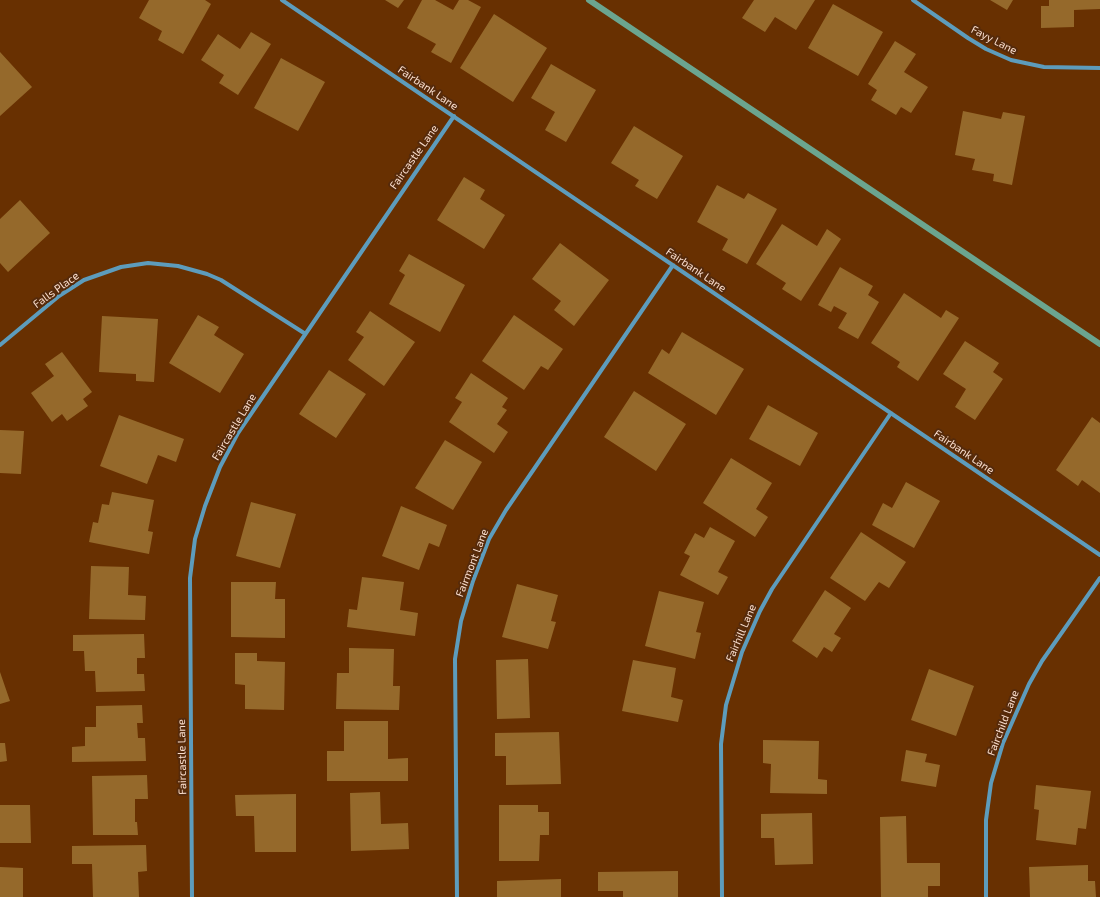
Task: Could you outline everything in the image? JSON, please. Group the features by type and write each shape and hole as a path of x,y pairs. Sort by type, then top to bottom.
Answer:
{"street":[{"name":"Fairbank Lane","path":"282,0 1100,554"},
{"name":"Fayy Lane","path":"913,0 980,45 1011,60 1044,67 1100,68"},
{"name":"Faircastle Lane","path":"192,897 189,598 195,539 212,486 228,450 304,333 454,116"},
{"name":"Falls Place","path":"0,345 59,296 84,280 121,266 148,263 178,266 208,274 221,280 304,333"},
{"name":"Fairmont Lane","path":"457,897 455,659 461,621 473,580 489,539 506,510 673,265"},
{"name":"Fairhill Lane","path":"722,897 721,744 726,705 739,659 756,617 772,589 891,413"},
{"name":"Fairchild Lane","path":"986,897 986,820 991,783 1003,743 1019,703 1032,678 1100,578"}],"building":[{"path":"149,0 205,0 211,4 183,54 158,40 162,31 139,18"},
{"path":"385,0 404,0 398,8"},
{"path":"422,0 435,0 453,10 459,0 468,0 481,7 451,63 431,52 436,44 407,28"},
{"path":"754,0 815,0 796,30 775,17 765,32 742,18"},
{"path":"990,0 1013,0 1007,10"},
{"path":"1049,0 1100,0 1100,9 1074,10 1074,27 1041,28 1041,6 1049,6"},
{"path":"833,4 883,32 858,76 808,48"},
{"path":"494,14 547,48 513,102 460,68"},
{"path":"251,32 271,44 238,95 219,83 224,75 201,60 218,34 240,49"},
{"path":"895,41 916,54 904,72 928,87 911,113 901,107 896,115 871,100 877,90 868,84"},
{"path":"0,52 32,87 0,116"},
{"path":"281,58 325,82 298,131 254,108"},
{"path":"551,64 596,90 566,142 545,130 555,112 531,98"},
{"path":"963,111 1001,119 1003,112 1025,116 1012,185 993,181 994,174 972,170 975,159 955,155"},
{"path":"634,126 683,156 657,199 635,186 639,180 611,163"},
{"path":"464,177 485,190 480,199 505,215 484,249 437,220"},
{"path":"717,185 744,199 748,193 777,209 747,264 722,250 728,239 697,222"},
{"path":"20,200 50,233 8,272 0,263 0,219"},
{"path":"782,224 817,246 827,229 841,239 801,301 782,289 786,283 756,264"},
{"path":"560,243 609,280 574,326 554,310 561,301 532,279"},
{"path":"409,254 465,285 440,332 389,304 405,275 399,271"},
{"path":"840,267 873,286 868,295 879,302 858,339 838,328 847,313 834,306 831,312 818,305"},
{"path":"904,293 941,318 946,310 959,318 918,381 897,367 900,362 871,343"},
{"path":"370,311 415,342 384,386 348,360 364,337 356,332"},
{"path":"198,315 219,327 214,335 244,354 220,393 169,363"},
{"path":"514,315 563,349 548,370 541,366 524,390 482,361"},
{"path":"102,316 158,319 154,382 136,381 136,374 99,372"},
{"path":"682,332 744,369 716,415 648,373 662,349 669,354"},
{"path":"965,341 999,363 993,372 1003,379 975,420 955,407 966,389 943,374"},
{"path":"62,352 92,392 83,399 88,406 67,421 62,414 52,422 31,393 54,376 45,364"},
{"path":"329,370 366,394 336,438 299,414"},
{"path":"471,373 508,398 502,407 507,410 497,424 508,432 494,453 449,422 462,402 455,398"},
{"path":"634,391 686,424 656,471 604,437"},
{"path":"768,405 818,433 800,466 749,439"},
{"path":"119,415 184,439 176,462 158,455 147,484 100,466"},
{"path":"1092,417 1100,423 1100,493 1082,480 1078,486 1056,470"},
{"path":"0,430 24,431 21,474 0,473"},
{"path":"445,440 482,462 453,510 415,488"},
{"path":"731,458 772,483 756,509 768,517 755,537 703,503"},
{"path":"906,482 940,501 914,548 872,525 883,503 892,508"},
{"path":"112,492 154,500 148,531 153,532 149,554 89,542 93,522 98,523 102,504 109,505"},
{"path":"251,502 296,514 280,568 236,556"},
{"path":"401,506 447,525 439,547 429,543 419,570 382,556"},
{"path":"710,527 735,541 718,572 728,577 718,595 680,575 690,556 684,553 695,533 704,538"},
{"path":"861,532 906,562 889,588 879,582 865,601 830,578"},
{"path":"91,566 129,567 128,595 146,596 145,620 89,619"},
{"path":"362,577 404,582 400,610 418,613 415,636 347,627 349,609 357,610"},
{"path":"231,582 276,582 275,599 285,599 285,638 231,637"},
{"path":"517,584 558,595 551,621 556,622 548,649 502,637"},
{"path":"825,590 851,608 834,634 841,638 832,652 824,647 817,658 792,641"},
{"path":"659,591 704,602 696,632 701,633 695,659 645,646"},
{"path":"144,634 145,658 137,658 137,674 144,674 145,691 96,692 95,671 85,671 84,651 73,651 73,635"},
{"path":"349,648 394,649 393,686 400,686 399,710 336,709 337,673 349,673"},
{"path":"235,653 257,653 257,661 285,662 284,710 245,709 245,685 235,684"},
{"path":"528,659 530,718 497,719 496,660"},
{"path":"633,660 676,668 671,697 683,700 678,722 622,711"},
{"path":"929,669 974,686 956,736 911,720"},
{"path":"0,672 10,701 0,704"},
{"path":"142,705 143,723 137,723 138,738 145,738 146,761 72,762 72,747 85,746 85,727 96,727 96,706"},
{"path":"344,721 388,721 388,759 408,758 408,781 327,781 327,751 344,751"},
{"path":"559,732 561,784 506,785 506,756 495,756 495,733"},
{"path":"763,740 819,741 818,779 827,780 827,794 770,793 771,764 763,763"},
{"path":"0,743 5,743 7,761 0,762"},
{"path":"906,750 927,754 925,762 940,765 936,787 901,781"},
{"path":"147,775 148,799 135,799 135,822 137,822 138,835 93,835 92,776"},
{"path":"1036,785 1091,791 1086,829 1078,828 1076,845 1036,840 1039,810 1034,809"},
{"path":"380,792 381,824 408,823 409,849 351,851 350,793"},
{"path":"296,794 296,852 255,852 254,816 236,816 235,795"},
{"path":"0,805 30,805 31,843 0,843"},
{"path":"499,805 538,805 538,812 549,812 549,835 540,835 539,861 499,861"},
{"path":"812,813 813,864 775,865 774,838 761,838 761,814"},
{"path":"906,816 907,863 940,863 940,886 928,886 928,897 881,897 880,817"},
{"path":"146,845 147,871 138,872 139,897 93,897 92,864 72,864 72,846"},
{"path":"1088,865 1088,881 1095,881 1096,897 1030,897 1029,867"},
{"path":"0,867 23,868 23,897 0,897"},
{"path":"678,871 678,897 623,897 623,891 598,891 598,872"},
{"path":"561,879 561,897 497,897 497,881"}],"waterway":[{"path":"589,0 1100,344"}]}
